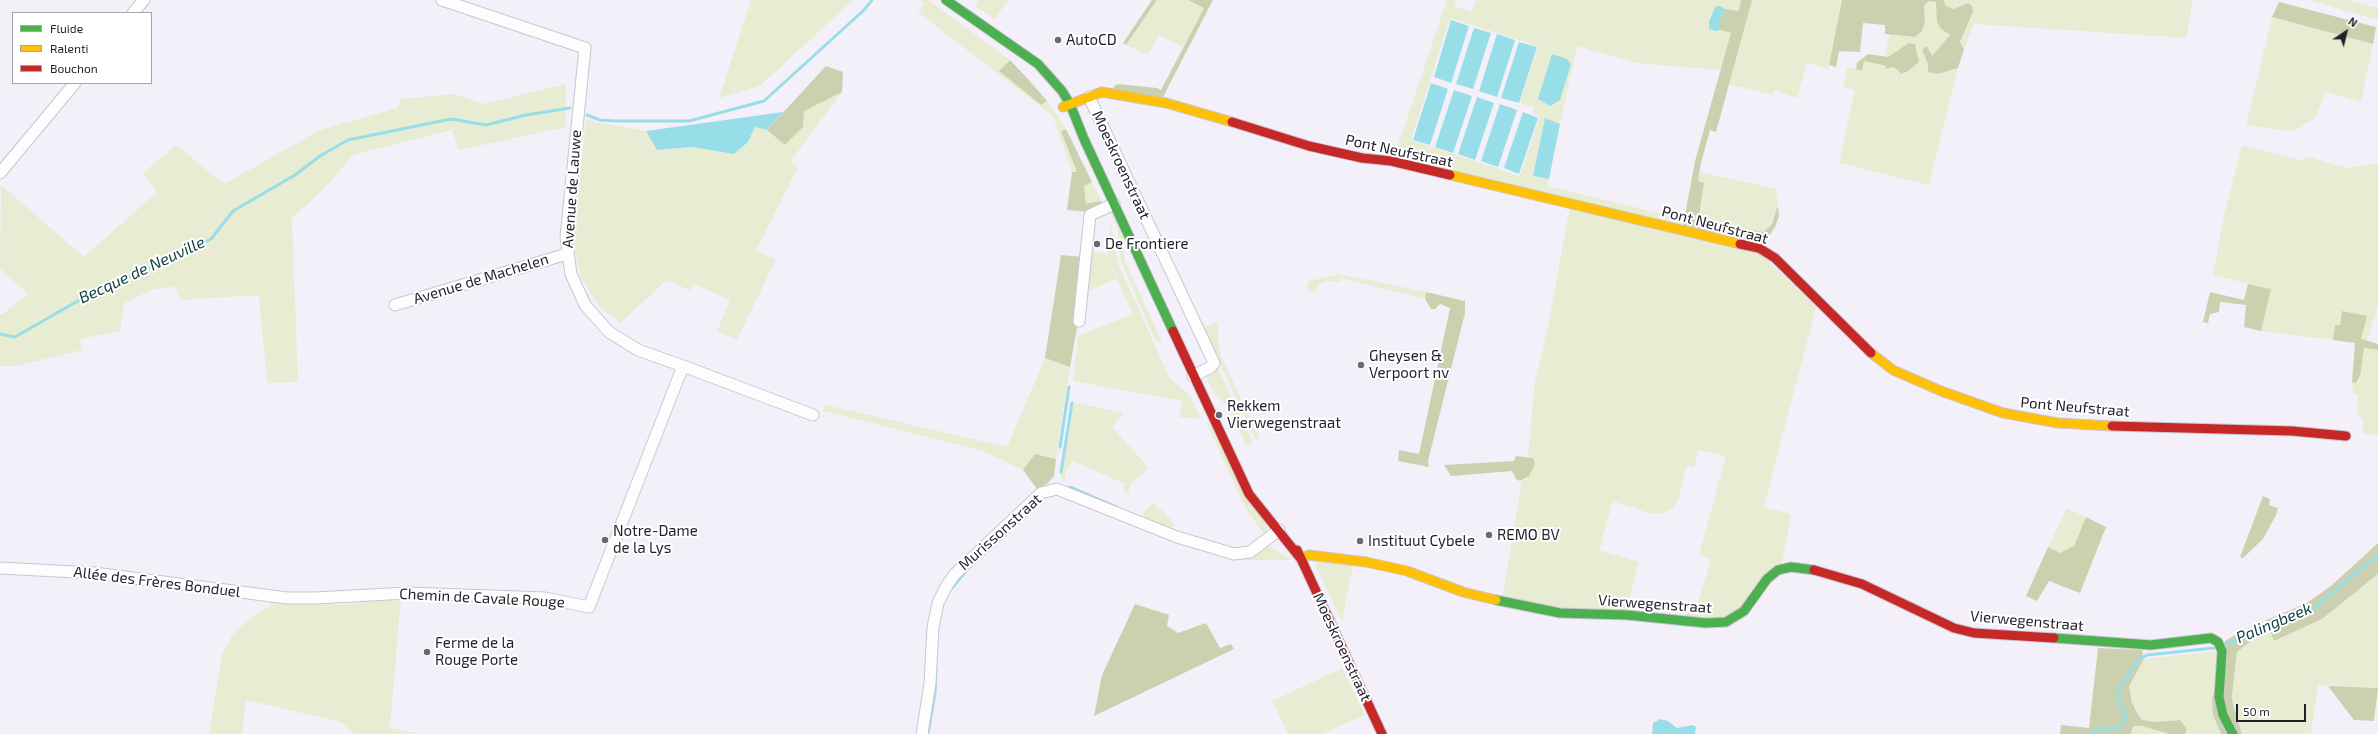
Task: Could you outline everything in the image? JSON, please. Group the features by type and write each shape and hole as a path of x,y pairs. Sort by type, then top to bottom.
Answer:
{"street":[{"path":"134,12 144,0"},
{"name":"Avenue de Lauwe","path":"442,0 585,48 566,237 567,254 571,274 578,292 591,312 602,325 631,346 683,366"},
{"name":"Moeskroenstraat","path":"946,0 1010,46 1038,64 1052,79 1084,139 1249,494 1283,526 1301,559 1382,734"},
{"path":"0,173 74,84"},
{"name":"Pont Neufstraat","path":"1067,106 1102,92 1166,103 1205,113 1309,146 1362,158 1391,161 1759,248 1776,258 1872,354 1893,370 1941,391 2003,414 2065,423 2175,429 2292,431 2346,436"},
{"name":"Moeskroenstraat","path":"1089,97 1214,363 1211,367 1193,376"},
{"path":"1078,321 1090,215 1114,204"},
{"name":"Avenue de Machelen","path":"395,305 567,254"},
{"path":"683,366 813,415"},
{"name":"Chemin de Cavale Rouge","path":"314,598 407,593 545,598 589,607 683,366"},
{"name":"Moeskroenstraat","path":"1234,464 1260,491"},
{"name":"Murissonstraat","path":"922,734 930,683 933,627 938,603 954,575 1041,494 1057,489 1177,537 1234,554 1250,552 1283,526"},
{"name":"Vierwegenstraat","path":"1301,559 1309,555 1366,562 1419,575 1463,592 1525,608 1560,613 1628,615 1706,623 1726,622 1736,617 1744,611 1767,579 1778,570 1790,567 1806,568 1862,584 1948,625 1974,633 2151,645 2211,638 2218,642 2222,651 2219,697 2223,715 2233,734"},
{"name":"Allée des Frères Bonduel","path":"0,568 94,572 276,597 314,598"}],"green space":[{"path":"751,0 853,0 760,86 719,98"},
{"path":"921,0 928,0 1010,60 999,71 1040,105 1047,101 1054,110 1066,129 1061,130 1077,172 1072,172 1053,116 918,12 925,3"},
{"path":"979,0 1008,0 995,19 975,6"},
{"path":"1152,0 1157,0 1126,45 1123,43"},
{"path":"1157,0 1188,0 1204,8 1183,47 1159,35 1148,55 1126,45"},
{"path":"1188,0 1213,0 1163,97 1113,90 1114,86 1118,84 1157,88 1161,90 1204,8"},
{"path":"1447,0 1455,0 1454,6 1472,12 1476,0 1741,0 1739,11 1725,9 1720,6 1712,10 1710,16 1709,21 1716,31 1720,30 1731,33 1724,63 1719,70 1636,63 1577,46 1560,124 1545,118 1533,176 1549,179 1547,186 1684,219 1683,226 1399,157 1397,148","holes":["1450,18 1538,46 1520,103 1534,108 1533,114 1540,116 1520,176 1411,140"]},
{"path":"1741,0 1752,0 1716,132 1710,130 1701,163 1698,181 1704,183 1699,216 1703,221 1764,232 1772,224 1778,208 1779,216 1775,227 1765,242 1683,226 1695,161 1731,33 1720,30 1720,18 1725,9 1739,11"},
{"path":"1752,0 1842,0 1828,69 1807,63 1797,98 1774,90 1773,95 1728,84"},
{"path":"1842,0 1944,0 1945,5 1953,9 1968,3 1972,6 1973,12 1960,42 1964,49 1958,68 1938,74 1928,72 1928,64 1922,50 1927,46 1932,56 1950,35 1941,29 1937,22 1936,2 1929,1 1924,6 1925,22 1922,31 1915,37 1885,34 1885,25 1863,23 1860,52 1839,51 1836,67 1829,65"},
{"path":"1944,0 2193,0 2186,38 1974,24 1964,49 1960,43 1973,12 1967,3 1953,9 1945,5"},
{"path":"2309,0 2347,0 2378,8 2378,20"},
{"path":"1929,1 1936,2 1941,29 1950,35 1932,57 1927,46 1922,50 1928,64 1928,72 1945,72 1958,68 1929,185 1839,163 1855,90 1843,87 1847,67 1862,70 1864,61 1886,66 1885,69 1894,67 1897,72 1917,56 1915,44 1909,43 1894,54 1884,57 1890,35 1915,37 1922,31 1925,22 1924,6"},
{"path":"2279,2 2376,27 2373,44 2272,17"},
{"path":"2272,17 2373,44 2361,102 2326,92 2315,118 2297,129 2288,131 2246,125"},
{"path":"1909,43 1915,44 1919,62 1908,71 1901,74 1894,67 1885,69 1886,66 1864,61 1862,71 1856,69 1857,63 1868,54 1888,57"},
{"path":"1010,60 1047,101 1041,105 999,71"},
{"path":"826,66 843,72 842,92 804,111 803,127 785,145 767,130"},
{"path":"566,84 566,127 459,150 452,130 353,155 325,188 292,218 298,382 267,383 259,295 180,300 176,287 154,289 124,303 120,331 80,339 82,350 16,366 0,366 0,314 3,314 28,294 0,269 1,185 84,257 157,192 143,173 176,145 224,184 320,130 397,108 401,99 454,94 483,104"},
{"path":"842,92 790,162 798,167 756,251 776,259 737,340 717,331 730,300 694,284 691,291 666,280 621,323 599,307 581,277 573,243 586,120 646,131 657,150 692,147 734,154 748,142 755,127 767,130 786,145 803,127 804,111"},
{"path":"1066,129 1092,182 1084,186 1086,204 1101,201 1103,207 1089,212 1067,210 1072,172 1077,172 1061,131"},
{"path":"2242,145 2304,161 2305,156 2347,168 2378,163 2378,306 2367,341 2361,339 2342,311 2340,326 2335,325 2333,340 2261,331 2270,289 2213,275 2224,216"},
{"path":"1700,172 1776,189 1778,208 1769,228 1764,232 1759,232 1703,221 1699,216 1704,183 1698,181"},
{"path":"1092,182 1101,201 1086,205 1084,186"},
{"path":"1570,206 1761,254 1816,307 1764,507 1791,514 1782,564 1746,604 1728,617 1686,618 1689,605 1697,606 1711,559 1699,555 1726,456 1699,450 1694,467 1687,466 1678,500 1673,508 1664,513 1652,514 1613,501 1599,550 1639,562 1626,612 1564,609 1502,599 1522,481 1526,479 1533,458 1528,456 1535,382 1547,332"},
{"path":"1110,212 1113,213 1124,238 1122,245 1125,261 1162,342 1156,342 1121,262 1118,230"},
{"path":"1111,223 1117,261 1169,377 1190,396 1201,419 1179,417 1183,401 1073,381 1078,336 1133,314 1107,257"},
{"path":"1088,252 1105,253 1116,279 1083,293"},
{"path":"1061,255 1084,257 1078,322 1070,367 1045,358"},
{"path":"1339,274 1426,292 1425,299 1341,278 1340,282 1327,281 1320,284 1314,292 1307,290 1309,281"},
{"path":"2248,284 2271,289 2261,331 2244,327 2246,305 2220,302 2219,312 2210,314 2208,323 2203,322 2210,292 2244,300"},
{"path":"1426,292 1465,301 1465,313 1428,461 1429,467 1398,461 1399,450 1419,454 1450,308 1440,304 1435,309 1431,309 1425,299"},
{"path":"2342,311 2367,316 2361,339 2378,344 2378,350 2364,348 2360,376 2356,383 2352,382 2355,343 2333,340 2335,325 2340,325"},
{"path":"1218,322 1218,342 1222,358 1259,438 1256,440 1203,328"},
{"path":"2364,348 2378,350 2378,435 2363,433 2363,418 2357,417 2358,395 2353,394 2352,382 2358,382"},
{"path":"1045,358 1070,367 1056,459 1035,454 1023,470 983,451 823,411 826,405 1007,447"},
{"path":"1218,369 1235,405 1229,408 1213,392 1206,376"},
{"path":"1072,402 1124,413 1112,427 1149,468 1131,483 1128,493 1123,491 1125,484 1073,461 1070,467 1067,467 1064,482 1062,480 1061,475"},
{"path":"1238,411 1253,443 1246,446 1232,414"},
{"path":"1209,423 1268,526 1265,535 1245,508 1207,424"},
{"path":"1035,454 1056,459 1054,476 1048,483 1037,489 1023,470"},
{"path":"1516,456 1533,458 1535,464 1529,476 1520,481 1516,479 1512,471 1451,476 1444,465 1514,461"},
{"path":"2263,496 2270,499 2269,505 2278,508 2276,515 2263,539 2243,558 2240,557"},
{"path":"1153,503 1156,504 1155,505 1160,511 1162,510 1172,521 1173,526 1169,527 1144,517 1143,513"},
{"path":"2067,508 2086,517 2074,546 2060,553 2048,547"},
{"path":"2086,517 2106,527 2080,593 2049,581 2037,601 2026,596 2048,547 2060,553 2074,546"},
{"path":"2378,543 2378,574 2322,619 2274,641 2266,620 2305,604 2331,586"},
{"path":"1268,545 1292,560 1243,560 1246,557"},
{"path":"1318,561 1353,565 1342,621 1315,565"},
{"path":"2378,574 2378,688 2318,685 2311,734 2242,734 2233,705 2232,695 2237,652 2251,641 2245,629 2266,620 2274,641 2322,619"},
{"path":"401,598 390,727 418,734 354,734 341,722 246,700 242,734 209,734 222,654 233,634 252,617 270,606 269,599 340,605"},
{"path":"1135,604 1169,615 1167,626 1178,633 1206,623 1220,648 1231,644 1234,649 1094,716 1102,675"},
{"path":"2245,629 2251,641 2237,652 2232,695 2233,705 2242,734 2221,734 2213,715 2212,701 2225,641"},
{"path":"2098,648 2142,650 2144,659 2129,686 2132,703 2138,715 2142,720 2155,722 2180,720 2187,729 2185,734 2169,734 2142,726 2133,726 2131,734 2060,734 2061,725 2089,728"},
{"path":"2216,651 2213,715 2221,734 2185,734 2180,720 2155,722 2142,720 2132,703 2129,686 2144,659"},
{"path":"1342,668 1365,715 1322,734 1288,734 1272,701"},
{"path":"2328,686 2378,688 2374,721 2354,720"},
{"path":"2133,726 2142,726 2169,734 2131,734"}],"water":[{"path":"1720,6 1725,9 1720,18 1720,30 1716,31 1709,29 1709,21 1715,7"},
{"path":"1451,20 1469,26 1451,83 1434,77"},
{"path":"1474,28 1491,33 1473,89 1456,84"},
{"path":"1497,34 1515,40 1497,97 1479,91"},
{"path":"1519,42 1537,47 1519,103 1501,98"},
{"path":"1552,54 1567,59 1571,64 1560,100 1550,106 1538,99"},
{"path":"1431,83 1448,89 1430,145 1413,140"},
{"path":"1454,90 1472,96 1453,153 1435,147"},
{"path":"1477,97 1494,103 1475,160 1458,154"},
{"path":"1500,104 1517,110 1498,167 1481,161"},
{"path":"783,112 767,130 755,127 748,142 734,154 692,147 657,150 646,131"},
{"path":"1523,112 1538,118 1519,174 1504,168"},
{"path":"1545,118 1560,124 1549,179 1533,176"},
{"path":"1660,719 1668,721 1677,728 1693,725 1696,727 1695,734 1652,734 1653,723"}],"waterway":[{"path":"587,115 600,120 615,121 689,121 764,101 864,10 872,0"},
{"name":"Becque de Neuville","path":"0,334 15,337 76,302 211,239 233,211 295,175 320,156 348,140 451,119 486,125 526,115 570,108"},
{"path":"1060,447 1069,387"},
{"path":"1061,472 1072,403"},
{"path":"1070,487 1116,507"},
{"path":"988,551 1026,515"},
{"name":"Palingbeek","path":"2226,644 2261,633 2314,608 2378,555"},
{"path":"952,588 967,570"},
{"name":"Palingbeek","path":"2094,734 2094,730 2120,727 2126,718 2117,692 2138,660 2147,655 2214,648"},
{"path":"928,734 935,693 936,667"}],"traffic: fast":[{"path":"946,0 1038,64 1062,91 1070,104 1084,139 1173,331"},
{"path":"1496,600 1560,613 1627,615 1706,623 1726,622 1744,611 1767,579 1778,570 1791,567 1814,570"},
{"path":"2054,638 2151,645 2211,638 2218,642 2222,651 2219,697 2223,715 2233,734"}],"traffic: slow":[{"path":"1063,107 1102,92 1166,103 1232,122"},
{"path":"1450,175 1740,244"},
{"path":"1871,353 1893,370 1941,391 2003,413 2058,423 2112,426"},
{"path":"1301,559 1309,555 1366,562 1407,571 1463,592 1496,600"}],"traffic: jam":[{"path":"1232,122 1309,146 1362,158 1391,161 1450,175"},
{"path":"1740,244 1759,248 1775,258 1871,353"},
{"path":"1173,331 1249,494 1301,559"},
{"path":"2112,426 2292,431 2346,436"},
{"path":"1297,550 1382,734"},
{"path":"1814,570 1862,584 1954,628 1974,633 2054,638"}],"place":[{"name":"AutoCD","path":"1058,40"},
{"name":"De Frontiere","path":"1097,244"},
{"name":"Gheysen & Verpoort nv","path":"1361,365"},
{"name":"Rekkem Vierwegenstraat","path":"1219,415"},
{"name":"REMO BV","path":"1489,535"},
{"name":"Notre-Dame de la Lys","path":"605,540"},
{"name":"Instituut Cybele","path":"1360,541"},
{"name":"Ferme de la Rouge Porte","path":"427,652"}]}
